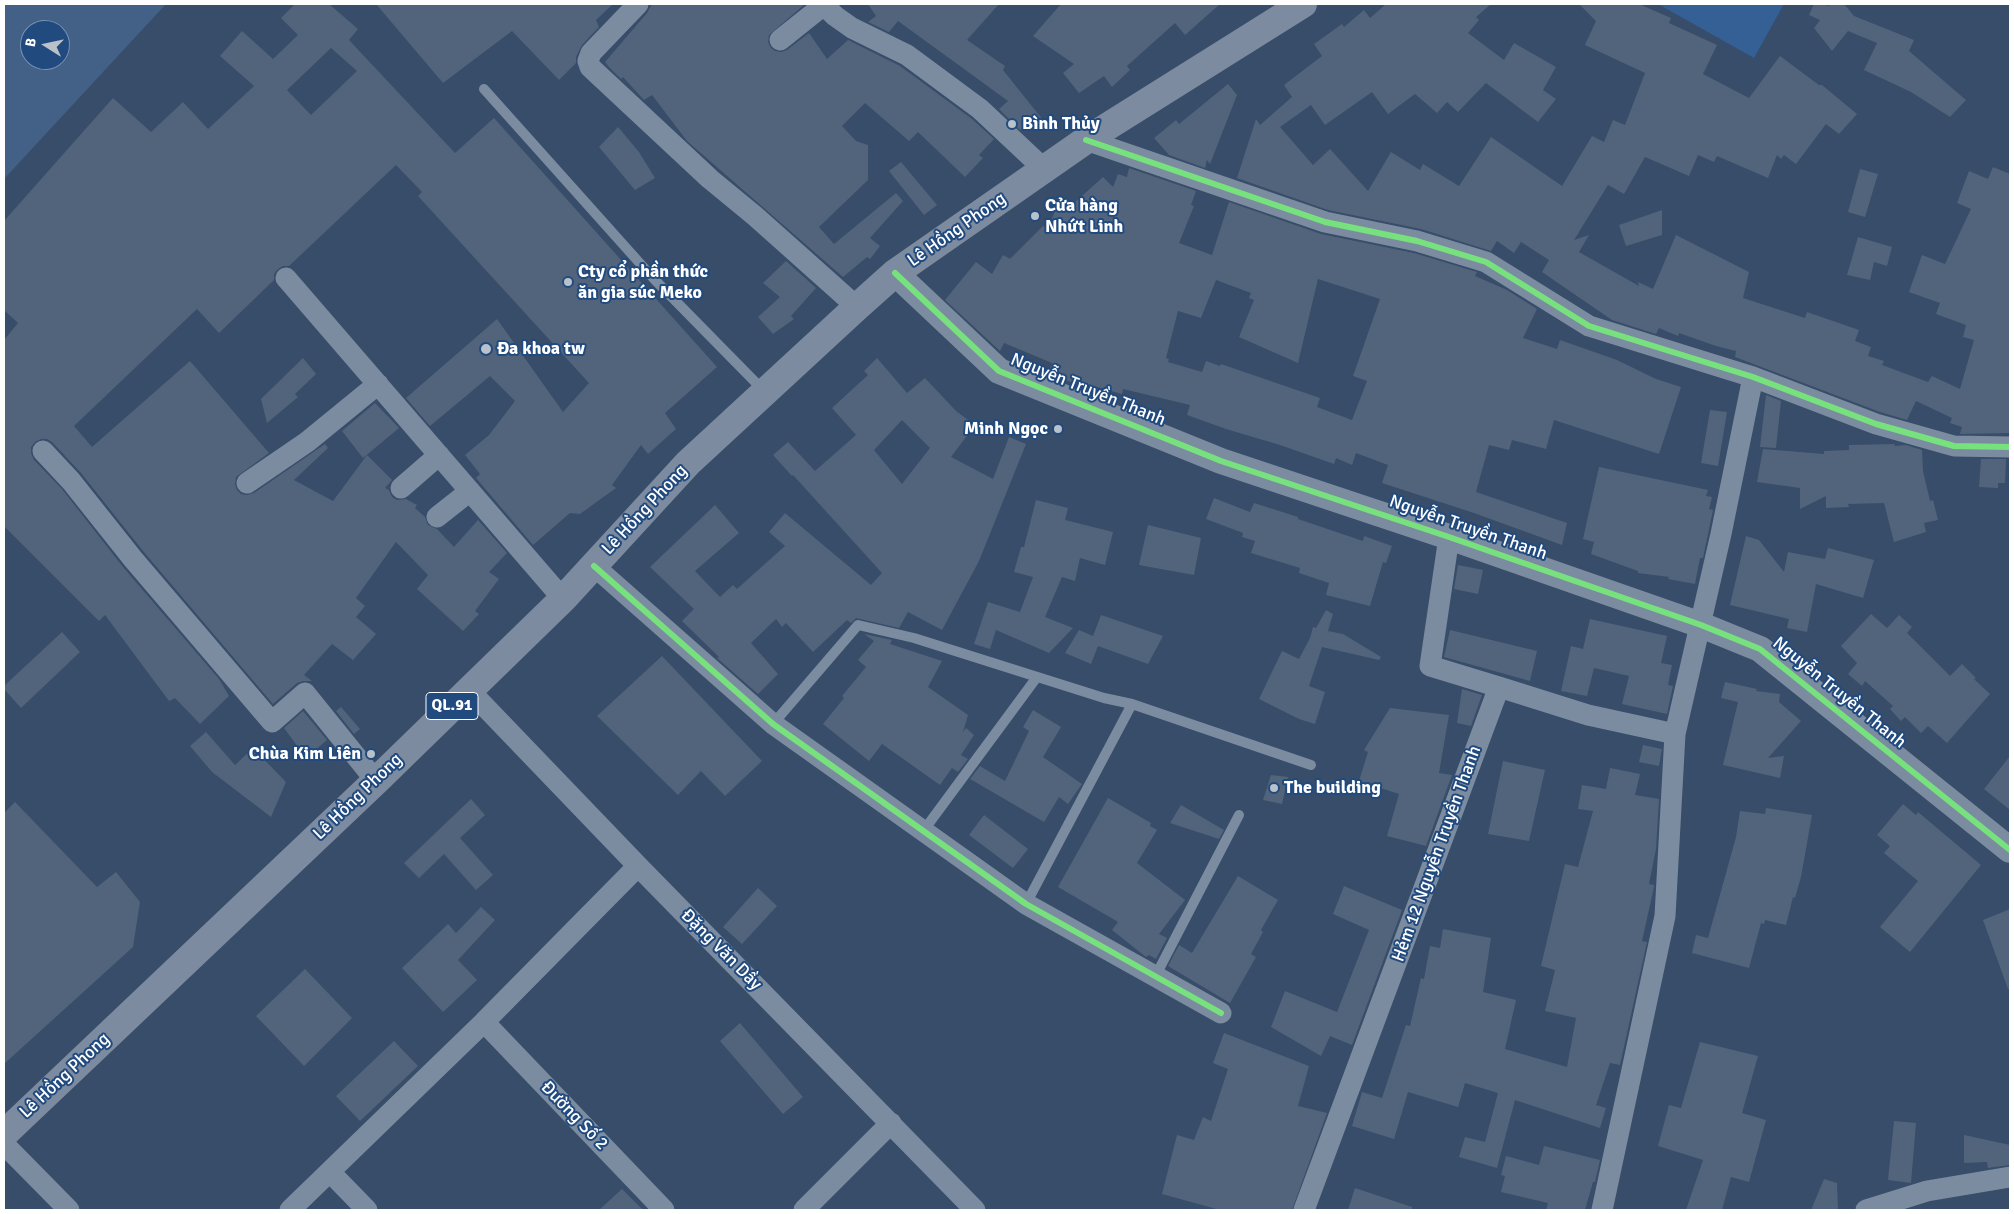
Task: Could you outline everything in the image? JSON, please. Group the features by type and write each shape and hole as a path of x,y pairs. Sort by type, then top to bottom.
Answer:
{"highway":[{"name":"Lê Hồng Phong","path":"4,1134 376,781 468,689 563,599 688,463 764,391 895,273 1086,140 1303,4"}],"street":[{"path":"638,4 591,53 588,61 590,67 710,179 755,216 856,307"},
{"path":"780,40 824,4 835,16 852,28 907,55 980,110 1044,169"},
{"path":"1086,140 1325,222 1417,242 1486,262 1589,326 1753,377 1876,424 1954,446 2010,446"},
{"name":"Nguyễn Truyền Thanh","path":"895,273 1000,371 1221,461 1450,537 1701,625 1760,648 2010,850"},
{"path":"286,278 563,599"},
{"path":"1602,1210 1665,916 1675,734 1701,625 1753,377"},
{"path":"248,483 306,442 378,384"},
{"path":"43,452 71,481 133,559 272,722 304,693 376,781"},
{"path":"401,488 439,455"},
{"path":"437,517 470,491"},
{"path":"1450,537 1430,666 1588,715 1675,734"},
{"path":"594,566 773,724 1026,904 1220,1014"},
{"name":"Hẻm 12 Nguyễn Truyền Thanh","path":"1304,1210 1499,687"},
{"name":"Đặng Văn Dầy","path":"468,689 638,866 975,1210"},
{"path":"290,1210 484,1022 638,866"},
{"name":"Đường Số 2","path":"484,1022 664,1210"},
{"path":"804,1210 891,1123"},
{"path":"4,1144 69,1210"},
{"path":"330,1172 367,1210"},
{"path":"1866,1210 1926,1191 2010,1177"}],"lane":[{"path":"484,89 654,279 764,391"},
{"path":"773,724 858,625 914,638 1104,698 1132,704 1311,765"},
{"path":"924,830 1037,677"},
{"path":"1026,904 1132,704"},
{"path":"1155,977 1240,815"}],"shaded area":[{"path":"4,4 166,4 4,179"},
{"path":"1658,4 1784,4 1754,58"}],"building":[{"path":"295,4 329,4 358,29 349,40 455,153 494,118 717,367 665,413 676,429 648,454 641,445 612,485 616,488 580,514 570,513 533,545 476,478 480,474 465,455 489,435 515,401 490,376 430,426 406,398 497,319 563,412 589,383 418,196 422,192 396,165 289,266 283,266 278,269 274,274 274,280 219,333 197,309 74,426 92,447 190,361 269,453 236,477 235,484 241,494 254,493 325,444 328,448 294,480 333,501 367,455 392,480 385,488 389,490 392,497 397,500 406,499 417,505 415,508 425,517 428,525 437,529 454,547 478,520 507,553 489,572 499,579 475,611 479,614 463,631 417,589 428,575 396,542 356,598 365,606 356,617 376,634 353,660 332,644 304,675 312,681 297,683 273,704 143,551 81,473 52,442 47,439 41,439 31,447 34,460 62,489 123,567 219,679 229,696 200,724 175,698 169,701 105,615 99,621 4,526 4,340 18,323 4,310 4,221 113,98 151,132 183,102 208,129 254,86 220,56 242,31 273,59 298,35 281,18","holes":["331,48 357,71 311,115 287,90"]},
{"path":"376,4 613,4 596,20 599,27 582,45 576,57 576,63 559,80 512,31 443,83"},
{"path":"652,4 805,4 769,35 768,42 775,51 787,50 809,33 827,59 848,40 900,66 972,119 994,139 979,155 983,158 965,177 918,132 909,141 865,103 842,126 856,141 868,145 868,180 819,227 834,244 896,193 903,201 870,238 880,246 870,259 867,257 843,277 687,141 652,95 644,100 623,77 621,79 605,62 647,13"},
{"path":"868,4 999,4 967,40 1005,66 1003,70 1043,120 1039,124 1034,120 1020,130 999,109 1008,101 898,21 889,32 868,22 876,16"},
{"path":"1061,4 1220,4 1185,35 1175,23 1127,66 1130,70 1112,87 1104,76 1079,93 1063,73 1074,64 1033,36"},
{"path":"1386,4 1491,4 1476,17 1479,20 1468,33 1504,60 1514,43 1556,67 1543,90 1556,99 1538,122 1486,83 1458,112 1447,102 1437,113 1415,94 1388,114 1372,92 1325,125 1311,105 1280,127 1313,165 1330,149 1368,191 1391,152 1420,170 1423,164 1459,186 1491,137 1562,186 1592,136 1604,142 1613,120 1625,125 1645,73 1585,45 1596,21 1579,4 1639,4 1671,18 1669,23 1717,45 1703,74 1749,98 1780,56 1819,85 1822,85 1857,114 1839,134 1826,124 1796,164 1784,155 1781,159 1777,155 1768,178 1717,156 1714,162 1698,155 1689,176 1645,157 1624,194 1608,185 1574,240 1589,235 1579,252 1639,286 1638,282 1653,289 1676,235 1749,272 1743,298 1805,318 1807,312 1859,330 1855,341 1871,347 1868,356 1884,361 1882,365 1928,382 1932,376 1960,389 1974,340 1963,337 1966,325 1936,314 1940,303 1909,292 1922,255 1945,264 1971,209 1957,203 1969,171 1988,179 1993,167 2010,174 2010,433 1960,434 1962,427 1950,423 1952,418 1916,401 1907,420 1880,412 1735,357 1736,351 1679,333 1678,336 1659,328 1656,334 1612,320 1542,272 1549,260 1521,242 1514,253 1497,241 1491,251 1421,229 1328,210 1237,178 1256,119 1260,125 1292,97 1284,85 1322,56 1314,44 1342,24 1344,27 1364,10 1370,18"},
{"path":"1814,4 1829,6 1831,4 1844,4 1854,16 1914,40 1909,51 1966,100 1950,117 1911,92 1864,70 1877,43 1848,31 1832,51 1814,28 1820,20 1809,15"},
{"path":"1228,84 1237,95 1210,164 1207,160 1205,168 1169,155 1154,138 1176,120 1179,124"},
{"path":"618,127 639,152 655,178 635,190 599,147"},
{"path":"901,162 937,205 924,215 889,171"},
{"path":"1129,168 1196,191 1191,205 1194,206 1179,243 1212,255 1229,202 1321,234 1414,253 1477,272 1475,276 1507,290 1537,309 1523,338 1557,349 1560,340 1617,360 1656,379 1681,387 1659,454 1554,420 1546,449 1512,440 1509,450 1489,445 1476,492 1567,523 1562,545 1474,513 1382,483 1388,465 1356,453 1352,465 1336,458 1334,464 1187,415 1190,405 1123,389 1122,394 1097,387 1093,390 1048,374 1052,363 1004,343 1000,351 945,300 976,262 992,274 1003,255 1010,259 1043,226 1048,228 1060,199 1073,204 1103,177 1113,187 1118,174 1127,177","holes":["1318,279 1380,299 1353,376 1367,381 1352,420 1317,407 1320,398 1221,364 1220,366 1206,361 1202,372 1168,362 1169,359 1166,358 1178,311 1201,318 1216,280 1251,293 1249,298 1254,300 1239,337 1298,363"]},
{"path":"1860,169 1878,174 1865,217 1848,212"},
{"path":"1662,210 1662,235 1626,246 1619,225"},
{"path":"1858,237 1892,247 1887,266 1874,262 1870,280 1847,275"},
{"path":"786,261 816,288 791,316 794,319 773,334 758,317 780,297 763,283"},
{"path":"303,358 316,374 295,394 298,397 267,423 261,399"},
{"path":"877,358 907,393 925,378 956,411 975,425 951,457 993,479 1009,437 1026,444 979,561 942,630 908,612 899,628 856,618 851,623 847,620 813,652 786,623 782,627 776,619 751,643 778,674 758,694 717,658 719,657 682,621 694,609 650,567 715,505 739,533 695,571 720,597 733,585 737,589 785,546 769,532 785,513 871,585 882,573 773,455 788,442 815,471 856,435 832,408 868,375 864,371","holes":["902,420 930,448 902,484 874,450"]},
{"path":"1766,395 1781,401 1776,448 1760,447"},
{"path":"375,403 399,428 363,458 342,431"},
{"path":"1710,410 1727,412 1718,466 1701,463"},
{"path":"1895,444 1894,446 1906,445 1922,450 1923,471 1930,501 1933,500 1938,520 1924,523 1926,532 1894,542 1884,503 1848,504 1849,507 1826,508 1826,496 1800,509 1800,488 1757,482 1763,449 1824,454 1824,451 1849,450 1849,445"},
{"path":"1981,459 2006,459 2005,483 1998,483 1998,488 1979,487"},
{"path":"1599,467 1708,490 1706,496 1712,497 1709,509 1713,510 1703,558 1700,558 1695,584 1668,579 1669,577 1638,573 1638,571 1591,554 1594,542 1583,539"},
{"path":"1214,498 1250,512 1254,503 1363,541 1364,536 1392,546 1386,563 1383,562 1370,606 1326,595 1329,583 1299,573 1300,568 1251,553 1255,541 1242,537 1243,533 1206,519"},
{"path":"1036,500 1068,508 1065,520 1113,532 1105,565 1080,558 1075,581 1062,577 1045,617 1073,628 1049,653 996,630 990,649 974,644 988,602 1020,612 1033,577 1014,572 1021,547 1024,547"},
{"path":"1148,525 1201,538 1194,575 1139,565"},
{"path":"1746,536 1759,540 1784,572 1788,552 1825,559 1828,548 1874,560 1863,598 1816,584 1807,632 1787,628 1789,619 1730,605"},
{"path":"1458,565 1483,570 1478,594 1454,589"},
{"path":"1326,610 1333,614 1328,631 1343,634 1381,657 1379,660 1322,647 1309,686 1325,692 1315,724 1299,719 1259,699 1282,651 1299,659 1310,638 1313,627 1316,628"},
{"path":"1871,614 1887,628 1899,615 1912,627 1907,633 1950,676 1962,664 1990,694 1947,743 1928,726 1921,733 1905,717 1901,721 1890,709 1893,706 1865,681 1862,686 1848,674 1857,663 1841,646"},
{"path":"1101,615 1163,636 1148,664 1098,646 1091,664 1065,653 1079,630 1093,636"},
{"path":"1590,619 1667,636 1661,663 1672,665 1668,685 1673,686 1667,714 1622,704 1629,676 1594,668 1587,696 1561,691 1571,646 1583,649"},
{"path":"1450,630 1537,651 1530,681 1444,657"},
{"path":"62,632 80,652 21,708 4,689 4,686"},
{"path":"864,634 892,640 890,644 942,661 928,687 968,715 963,732 966,728 974,735 961,755 968,759 958,772 952,768 940,785 882,744 869,761 823,724 844,698 842,696 866,667 858,660 874,641"},
{"path":"662,656 762,761 725,796 701,771 678,795 597,716"},
{"path":"1725,682 1757,689 1756,691 1780,694 1779,702 1801,721 1768,758 1784,756 1780,778 1723,765 1738,702 1721,698"},
{"path":"1462,689 1482,695 1471,726 1457,723"},
{"path":"341,707 360,729 354,734 336,711"},
{"path":"1390,708 1449,715 1439,773 1452,775 1426,846 1387,836 1399,794 1359,781 1368,752 1364,750"},
{"path":"1033,710 1061,727 1043,757 1082,784 1068,804 1059,797 1044,822 970,779 980,766 1005,781 1029,731 1023,727"},
{"path":"303,711 327,740 306,758 284,728"},
{"path":"206,732 235,765 253,748 286,782 271,817 212,772 190,746"},
{"path":"1643,745 1662,749 1659,766 1639,762"},
{"path":"2010,756 2010,810 1984,789"},
{"path":"1503,761 1545,770 1529,841 1488,834"},
{"path":"1610,768 1640,774 1635,795 1659,799 1656,849 1649,884 1654,885 1654,887 1642,941 1647,942 1620,1065 1610,1063 1596,1105 1606,1108 1600,1128 1515,1100 1497,1168 1459,1157 1465,1137 1485,1142 1498,1093 1465,1083 1458,1107 1408,1092 1394,1139 1352,1126 1362,1092 1382,1098 1406,1025 1410,1026 1421,978 1424,979 1430,946 1440,948 1443,929 1491,938 1483,992 1516,1000 1505,1049 1567,1067 1576,1018 1545,1011 1555,970 1541,966 1565,864 1578,867 1593,811 1578,809 1582,785 1606,789"},
{"name":"The building","path":"1271,775 1288,777 1282,804 1263,800"},
{"path":"1108,798 1151,823 1150,826 1157,830 1137,863 1185,900 1159,934 1167,938 1156,959 1149,955 1146,957 1112,930 1118,922 1058,887"},
{"path":"471,799 485,815 460,838 493,875 476,890 444,854 419,878 404,863"},
{"path":"15,802 97,887 116,872 140,902 133,947 4,1064 4,813"},
{"path":"1903,804 1916,815 1918,812 1981,865 1910,952 1880,927 1918,881 1884,853 1890,846 1877,835"},
{"path":"1181,805 1224,830 1219,839 1170,823"},
{"path":"1766,808 1812,815 1801,877 1795,898 1793,897 1786,925 1765,920 1764,924 1761,923 1749,968 1692,953 1696,935 1708,938 1736,837 1740,811 1765,814"},
{"path":"984,815 1028,849 1013,868 969,835"},
{"path":"1238,876 1278,900 1261,930 1263,932 1251,954 1256,957 1230,1003 1168,966 1179,945 1192,953"},
{"path":"1344,886 1402,910 1352,1045 1330,1036 1321,1056 1271,1027 1285,991 1337,1012 1369,930 1333,914"},
{"path":"758,888 777,906 742,944 723,927"},
{"path":"481,907 495,920 458,960 477,980 443,1012 402,968 448,924 456,933"},
{"path":"2010,909 2010,989 2008,989 1983,920"},
{"path":"305,969 352,1018 304,1066 256,1016"},
{"path":"740,1023 803,1097 783,1114 720,1041"},
{"path":"1224,1033 1309,1066 1298,1106 1327,1113 1292,1210 1220,1210 1162,1194 1177,1135 1194,1140 1203,1117 1211,1121 1228,1069 1213,1063"},
{"path":"394,1041 418,1066 360,1121 336,1096"},
{"path":"1700,1042 1758,1056 1742,1113 1766,1120 1749,1182 1731,1177 1722,1210 1686,1210 1703,1160 1658,1146 1669,1105 1681,1108"},
{"path":"1894,1121 1916,1123 1911,1183 1888,1180"},
{"path":"1964,1135 2010,1145 2010,1165 1988,1168 1987,1162 1964,1163"},
{"path":"1544,1146 1600,1160 1595,1182 1593,1182 1585,1210 1546,1210 1548,1203 1501,1192 1505,1176 1501,1175 1506,1156 1539,1165"},
{"path":"1824,1179 1837,1183 1838,1210 1811,1210"},
{"path":"1355,1188 1412,1207 1412,1210 1348,1210"},
{"path":"622,1189 643,1210 599,1210"}],"cycle path":[{"path":"1086,140 1325,222 1417,241 1486,262 1589,326 1753,377 1876,424 1954,446 2010,447"},
{"path":"895,273 999,371 1221,461 1449,537 1701,625 1760,649 2010,850"},
{"path":"594,566 773,724 1026,904 1221,1013"}],"place":[{"name":"Bình Thủy","path":"1012,124"},
{"name":"Cửa hàng Nhứt Linh","path":"1035,216"},
{"name":"Cty cổ phần thức ăn gia súc Meko","path":"568,282"},
{"name":"Đa khoa tw","path":"486,349"},
{"name":"Minh Ngọc","path":"1058,429"},
{"name":"Chùa Kim Liên","path":"371,754"},
{"name":"The building","path":"1274,788"}]}
